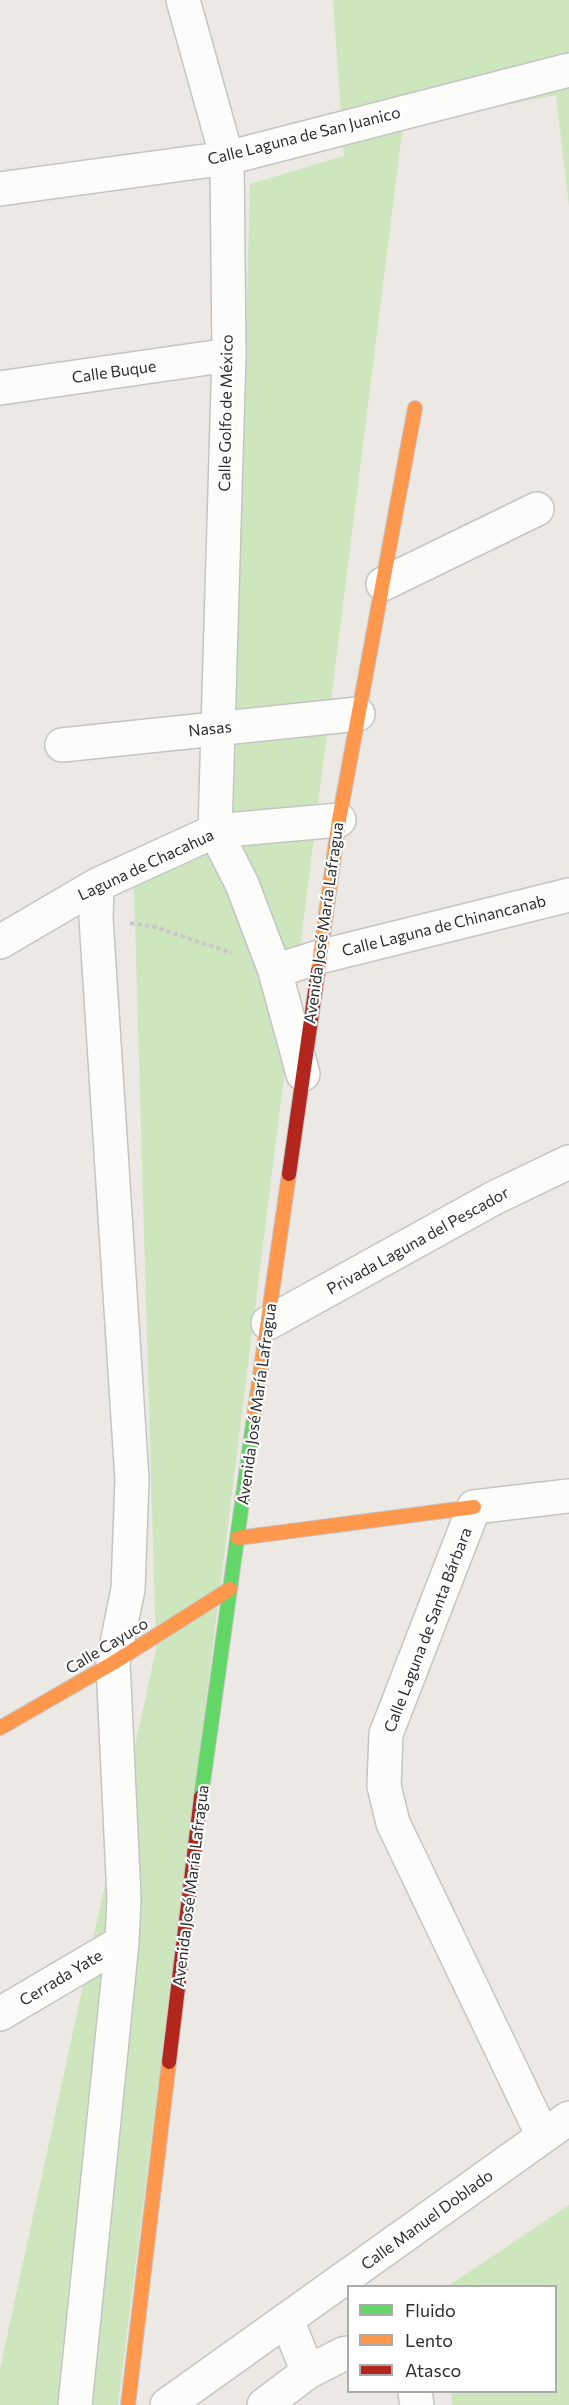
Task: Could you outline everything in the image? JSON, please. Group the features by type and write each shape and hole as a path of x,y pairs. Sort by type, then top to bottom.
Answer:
{"main road":[{"name":"Avenida José María Lafragua","path":"128,2405 206,1758 319,957 339,820 416,408"},
{"name":"Calle Laguna de Santa Bárbara","path":"238,1538 474,1507"},
{"name":"Calle Cayuco","path":"0,1728 113,1663 230,1589"}],"street":[{"name":"Calle Golfo de México","path":"183,0 227,158 229,355 215,831"},
{"name":"Calle Laguna de San Juanico","path":"0,189 227,158 569,70"},
{"name":"Calle Buque","path":"0,388 229,355"},
{"path":"383,584 537,509"},
{"name":"Nasas","path":"62,745 358,714"},
{"name":"Laguna de Chacahua","path":"0,942 97,885 215,831 339,820"},
{"path":"215,831 242,884 274,971 303,1074"},
{"path":"75,2405 122,1942 124,1898 113,1663 128,1589 132,1480 96,918 97,885"},
{"name":"Calle Laguna de Chinancanab","path":"274,971 319,957 569,895"},
{"name":"Privada Laguna del Pescador","path":"268,1323 494,1198 569,1162"},
{"path":"474,1507 569,1496"},
{"name":"Calle Laguna de Santa Bárbara","path":"474,1507 386,1734 384,1786 393,1823 556,2127"},
{"name":"Cerrada Yate","path":"0,2014 122,1942"},
{"name":"Calle Manuel Doblado","path":"167,2405 556,2127"},
{"path":"287,2320 308,2372"},
{"path":"274,2401 308,2372 347,2354"}],"path":[{"path":"96,918 155,927 211,944 274,971"}],"green space":[{"path":"333,0 569,0 569,207 556,95 403,125 118,2405 0,2405 0,2369 156,1649 134,887 233,843 250,184 344,156"},
{"path":"569,2205 569,2405 452,2405 451,2393 557,2393 557,2285 449,2285"}],"traffic: fast":[{"path":"201,1797 254,1417"}],"traffic: slow":[{"path":"318,971 339,820 415,408"},
{"path":"254,1417 289,1174"},
{"path":"238,1538 474,1507"},
{"path":"0,1728 113,1663 230,1589"},
{"path":"128,2405 169,2062"}],"traffic: jam":[{"path":"289,1174 318,971"},
{"path":"169,2062 201,1797"}]}
